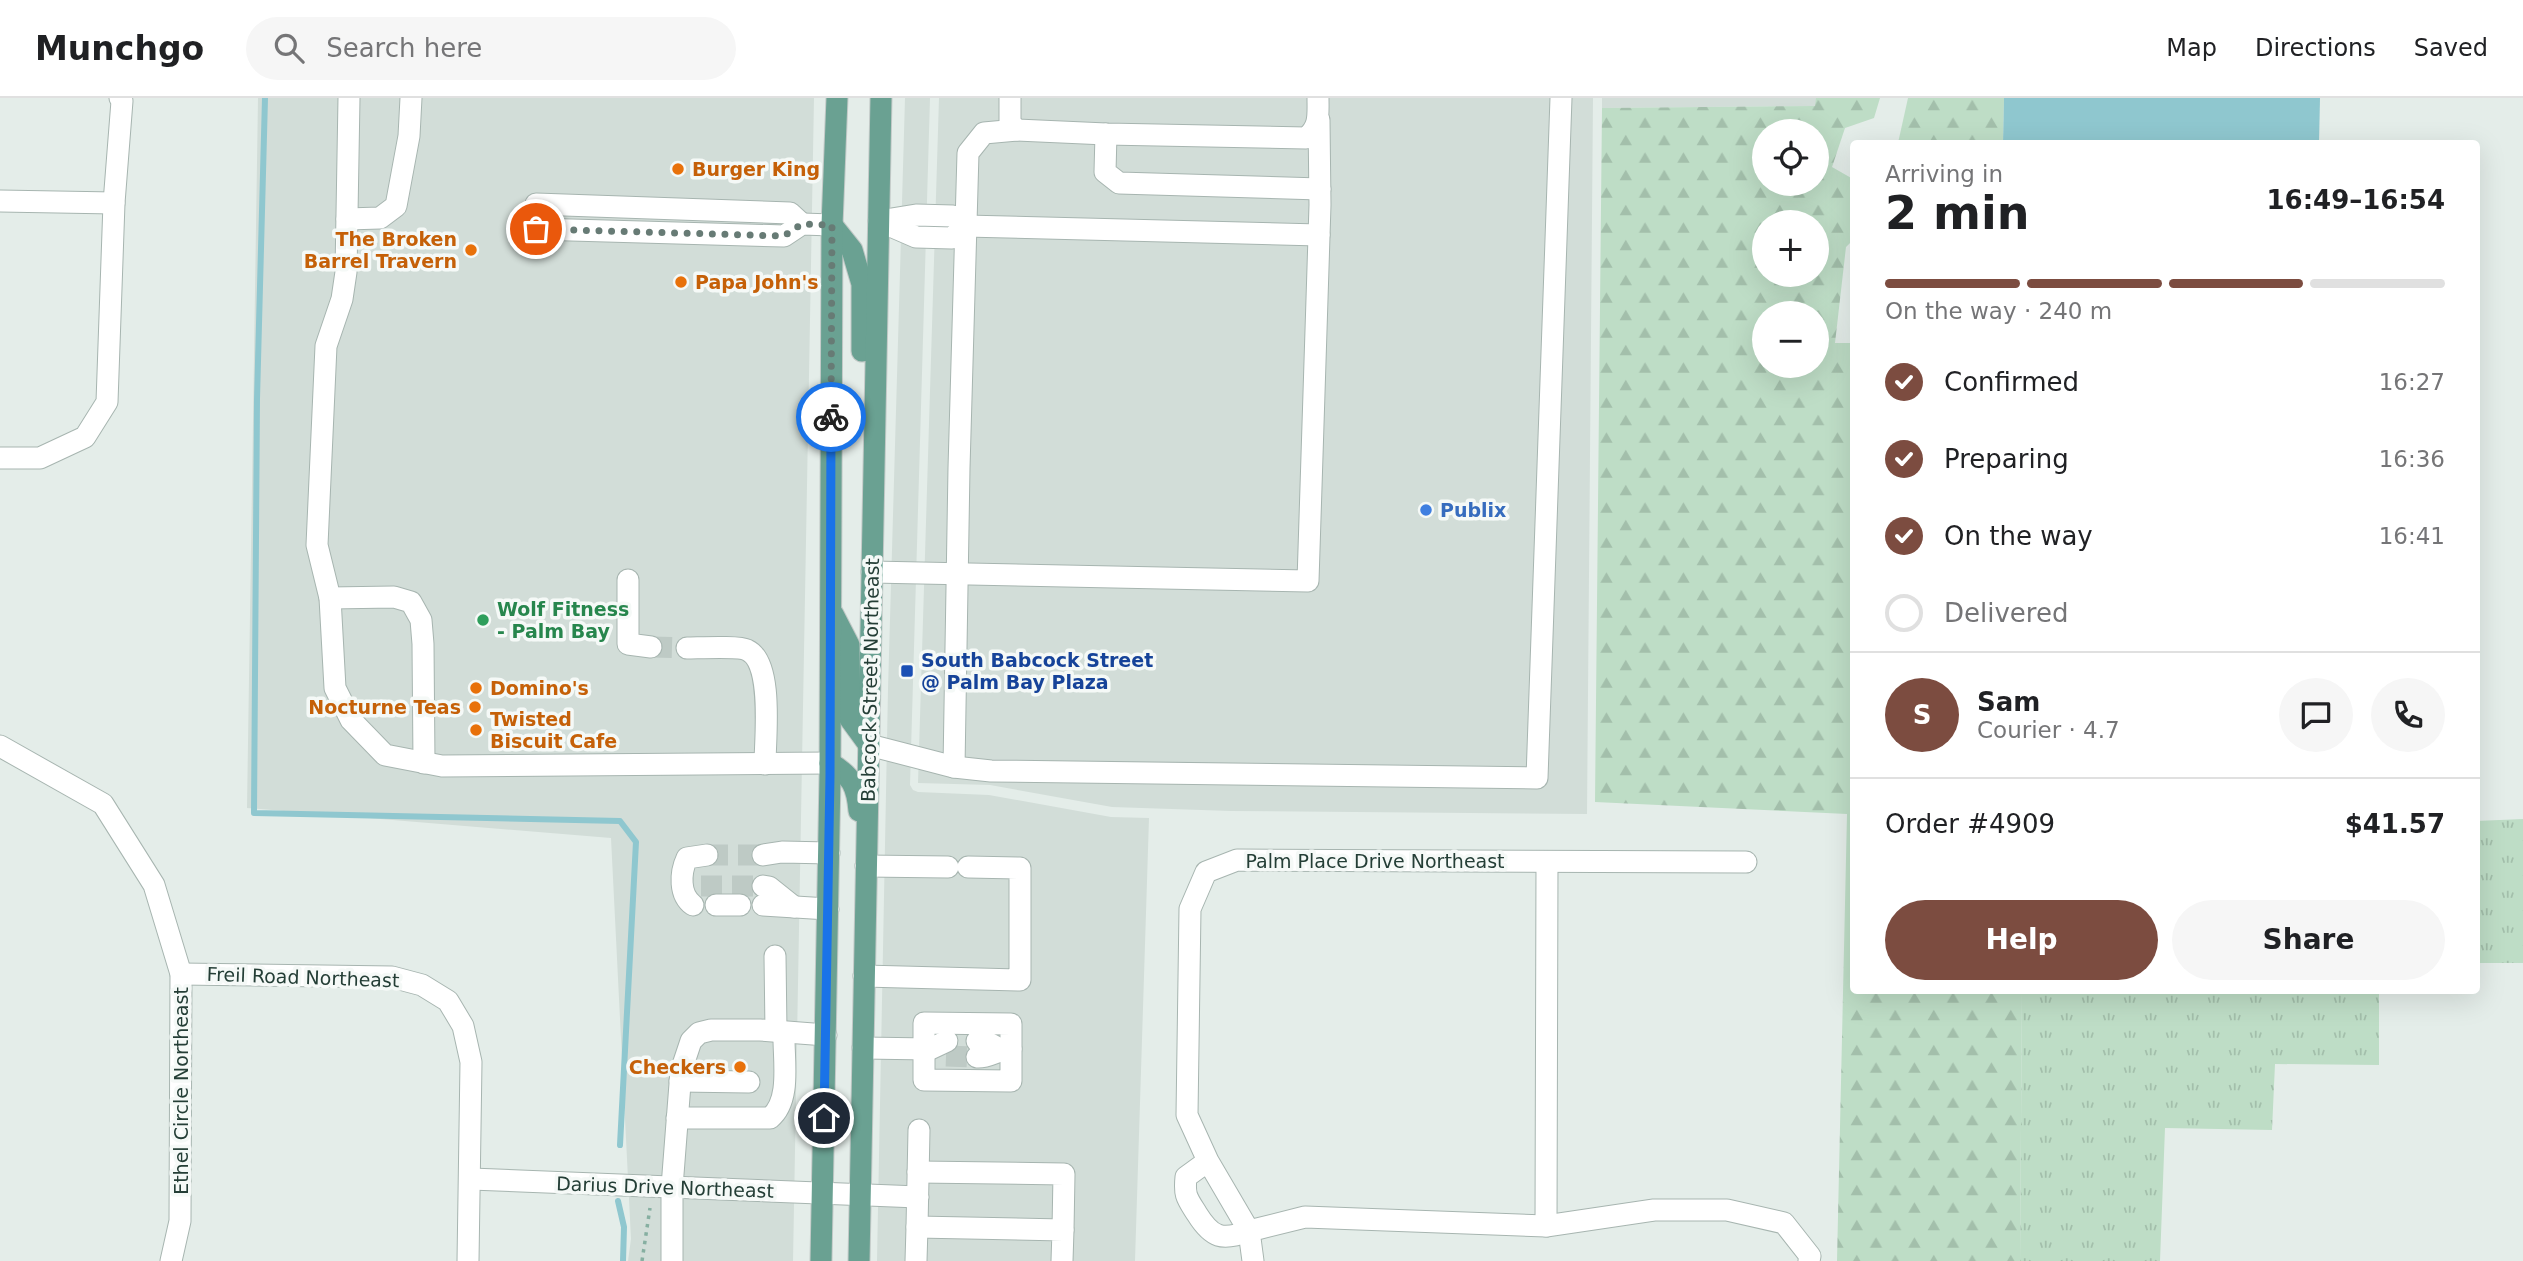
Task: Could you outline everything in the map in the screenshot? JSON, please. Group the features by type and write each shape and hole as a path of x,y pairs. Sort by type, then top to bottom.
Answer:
{"main road":[{"name":"Babcock Street Northeast","path":"821,1261 830,764 832,225 837,98"},
{"name":"Babcock Street Northeast","path":"859,1261 881,98"},
{"path":"832,225 852,250 862,284 862,363 875,414"},
{"path":"831,609 849,645 850,719 869,745"},
{"path":"830,764 841,770 857,789 861,840 866,862"}],"street":[{"path":"0,458 40,458 85,438 107,401 114,203 122,101 120,98"},
{"path":"349,98 346,272 342,299 326,346 317,545 330,598 335,688 351,720 385,755 442,766 830,764"},
{"path":"347,219 380,218 396,206 409,136 411,98"},
{"path":"1010,98 1010,123 1017,130"},
{"path":"872,572 1308,581 1320,189 1318,98"},
{"path":"869,745 954,767 991,771 1536,778 1561,98"},
{"path":"954,767 956,573 968,153 984,132 1017,130 1306,138 1314,132 1319,120"},
{"path":"1106,134 1105,172 1119,183 1320,189"},
{"path":"0,201 114,203"},
{"path":"536,204 790,213 802,224"},
{"path":"879,221 916,215 953,216 965,226 1319,235"},
{"path":"536,229 784,236 802,224 832,225"},
{"path":"628,580 628,644 651,647"},
{"path":"330,598 394,597 411,602 421,620 422,632 424,763"},
{"path":"687,648 746,649 758,659 766,685 765,764"},
{"name":"Ethel Circle Northeast","path":"0,746 103,804 154,885 181,974 180,1221 171,1261"},
{"path":"773,854 829,853"},
{"path":"692,892 683,866 687,858 707,855"},
{"name":"Palm Place Drive Northeast","path":"1253,1261 1249,1231 1208,1161 1186,1115 1190,909 1206,872 1237,860 1746,862"},
{"path":"864,976 1020,980 1020,868 866,862"},
{"path":"1546,1226 1547,862"},
{"path":"763,895 794,907 828,909"},
{"path":"716,905 740,905"},
{"path":"677,1118 770,1118 778,1111 783,1082 775,956"},
{"name":"Freil Road Northeast","path":"181,974 392,977 422,985 447,1001 463,1026 471,1062 468,1261"},
{"path":"924,1023 1010,1024 1005,1049 1011,1081 924,1080 937,1049 924,1023"},
{"path":"673,1261 663,1187 677,1118 685,1053 691,1041 699,1033 711,1030 825,1035"},
{"path":"863,1048 937,1049"},
{"path":"977,1049 984,1058 1005,1049"},
{"path":"680,1081 783,1082"},
{"path":"916,1261 919,1130"},
{"path":"1208,1161 1186,1177 1184,1194 1208,1231 1218,1236 1237,1236 1305,1217 1546,1226 1654,1210 1727,1210 1784,1223 1810,1256 1809,1261"},
{"path":"918,1172 1064,1174 1062,1261"},
{"name":"Darius Drive Northeast","path":"471,1179 918,1197"},
{"path":"917,1227 1063,1230"}],"path":[{"path":"642,1261 663,1187"}],"shaded area":[{"path":"258,98 814,98 793,1261 628,1261 631,1239 611,838 247,808"},
{"path":"905,98 930,98 910,785 918,792 989,795 1111,817 1149,818 1135,1261 877,1261 888,689"},
{"path":"939,98 1593,98 1587,814 1231,811 1112,807 990,785 918,783"},
{"path":"1602,98 1816,98 1816,106 1602,108"}],"green space":[{"path":"1816,98 1880,98 1874,118 1845,128 1832,167 1850,177 1850,243 1846,247 1835,343 1850,343 1850,994 2022,994 2020,1261 1837,1261 1847,814 1595,802 1602,108 1815,106"},
{"path":"1908,98 2004,98 2003,140 1899,140"},
{"path":"2523,819 2523,963 2480,963 2480,821"},
{"path":"2022,994 2379,994 2379,1065 2275,1064 2272,1130 2165,1128 2160,1261 2020,1261"}],"water":[{"path":"2004,98 2320,98 2319,140 2003,140"}],"waterway":[{"path":"265,98 257,399 254,813 620,821 636,842 620,1145"},
{"path":"618,1201 624,1227 623,1261"}],"tunnel":[{"path":"651,647 687,648"},
{"path":"707,855 763,855"},
{"path":"701,886 763,886"},
{"path":"946,1056 977,1057"}],"way so far":[{"path":"536,229 784,236 802,224 832,225 831,417"}],"place":[{"name":"Burger King","path":"678,169"},
{"name":"The Broken Barrel Travern","path":"471,250"},
{"name":"Papa John's","path":"681,282"},
{"name":"Publix","path":"1426,510"},
{"name":"Wolf Fitness - Palm Bay","path":"483,620"},
{"name":"South Babcock Street @ Palm Bay Plaza","path":"907,671"},
{"name":"Domino's","path":"476,688"},
{"name":"Nocturne Teas","path":"475,707"},
{"name":"Twisted Biscuit Cafe","path":"476,730"},
{"name":"Checkers","path":"740,1067"}],"route":[{"path":"824,1118 830,776 831,417"}]}
